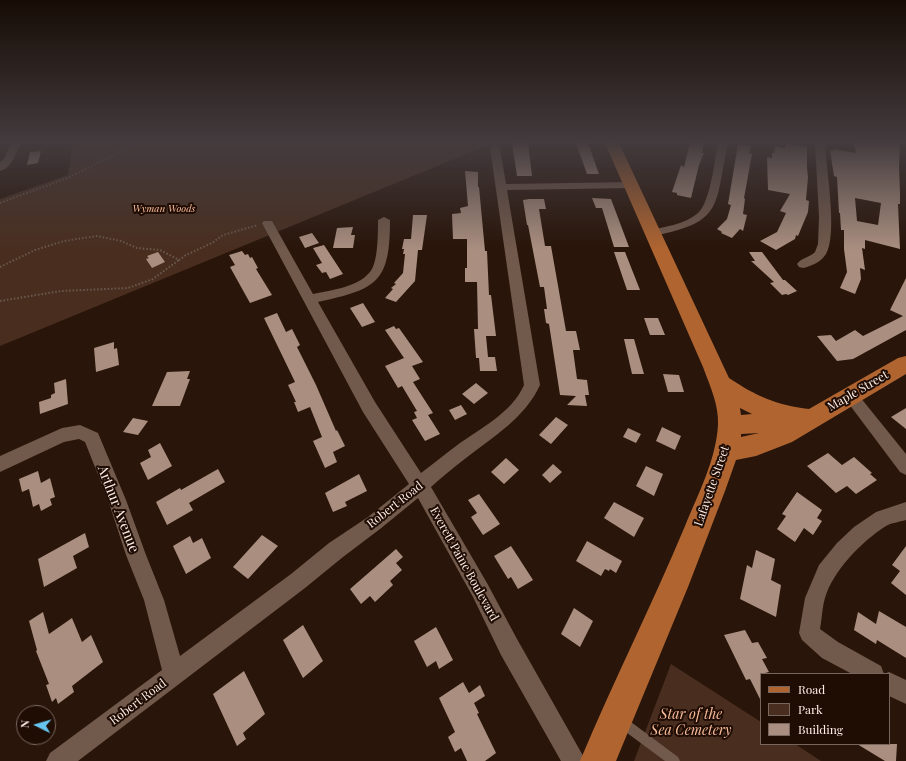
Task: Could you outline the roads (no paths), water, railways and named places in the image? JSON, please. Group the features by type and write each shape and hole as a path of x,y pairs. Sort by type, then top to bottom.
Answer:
{"main road":[{"name":"Lafayette Street","path":"598,761 665,610 728,438 727,403 721,384 628,179"},
{"name":"Maple Street","path":"728,438 756,445 784,435 906,364"},
{"path":"721,384 737,396 768,412 786,417 810,420"}],"street":[{"name":"Robert Road","path":"58,761 298,581 336,550 374,523 458,454 511,415 528,394 532,384 500,179"},
{"path":"653,232 678,227 697,219 707,209 714,179"},
{"path":"803,264 814,260 821,253 824,244 822,179"},
{"path":"502,187 631,185"},
{"path":"310,300 360,286 371,279 377,272 380,264 384,220"},
{"name":"Everett Paine Boulevard","path":"268,222 369,407 420,486 574,761"},
{"path":"851,396 906,467"},
{"name":"Arthur Avenue","path":"0,464 62,434 80,432 92,438 154,600 174,675"},
{"path":"871,673 830,650 809,633 815,598 826,572 844,550 861,533 882,518 906,511"},
{"path":"890,684 906,693"}],"lane":[{"path":"617,718 674,761"}],"park label":[{"name":"Wyman Woods","path":"164,209"},
{"name":"Star of the Sea Cemetery","path":"691,724"}]}
